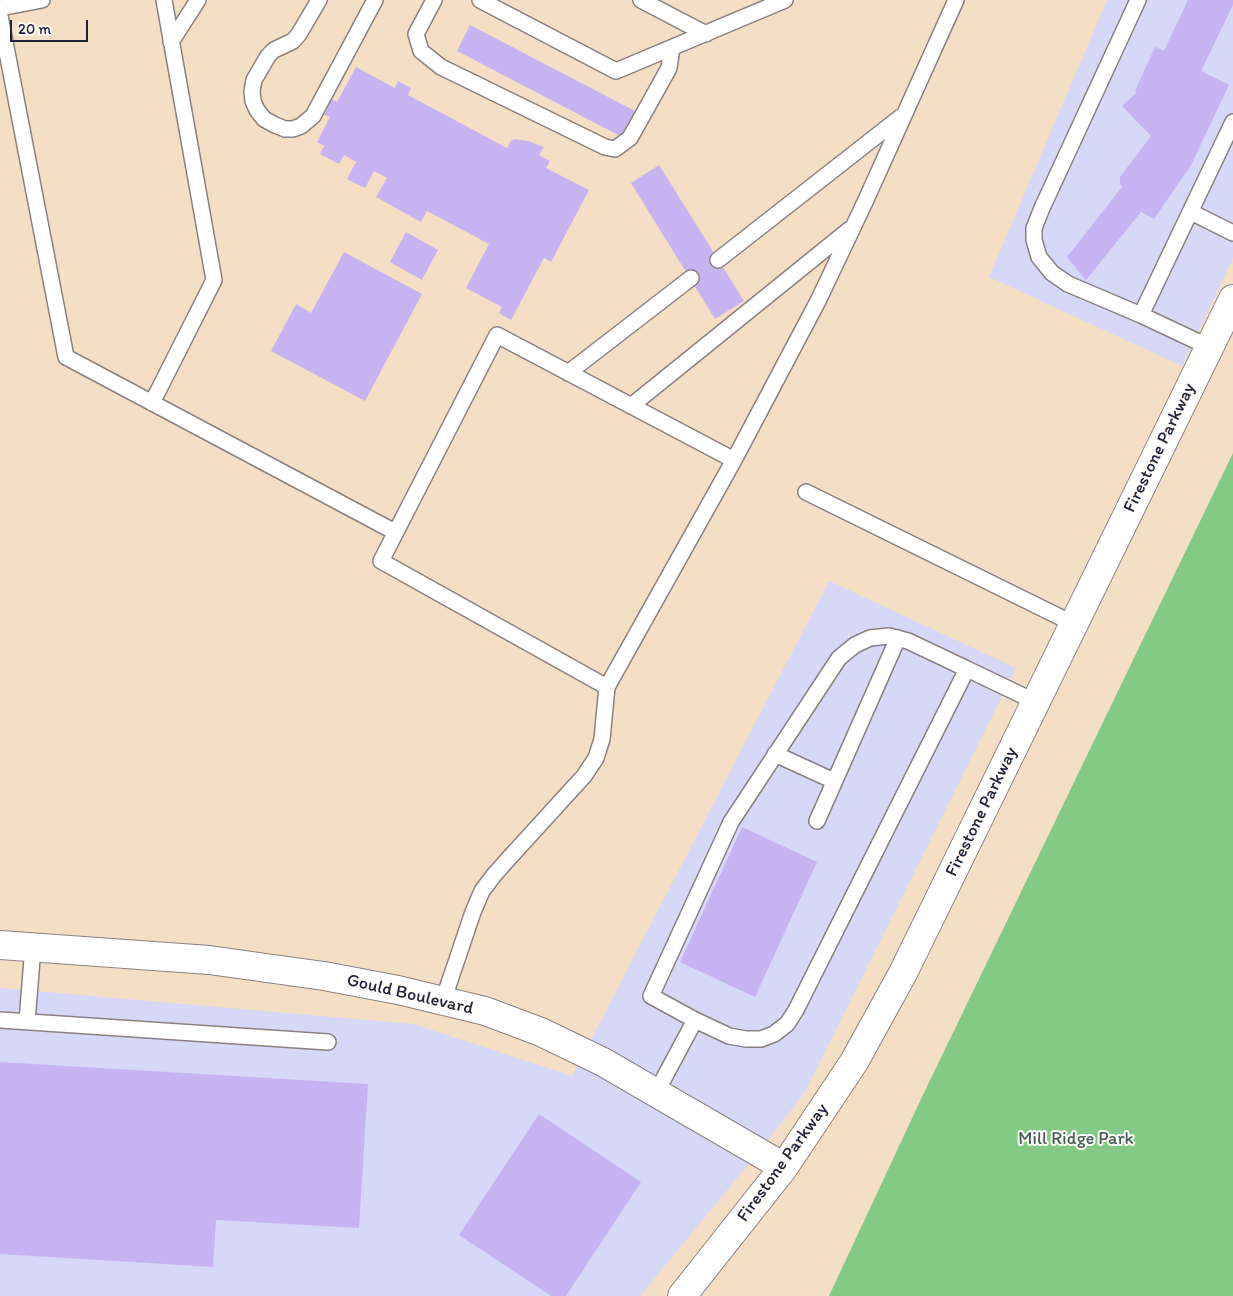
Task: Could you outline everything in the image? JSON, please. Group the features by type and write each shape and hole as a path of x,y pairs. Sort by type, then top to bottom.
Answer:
{"street":[{"name":"Firestone Parkway","path":"682,1296 784,1167 854,1062 904,974 1233,299"},
{"name":"Gould Boulevard","path":"0,945 209,960 324,976 398,990 485,1011 541,1032 603,1062 784,1167"}],"lane":[{"path":"0,8 42,0"},
{"path":"152,403 214,280 164,0"},
{"path":"171,42 198,0"},
{"path":"319,0 299,34 268,56 254,80 252,101 257,110 264,119 285,129 301,126 313,116 375,0"},
{"path":"434,0 416,34 421,51 441,67 605,147 615,148 630,138 670,68 672,48"},
{"path":"480,0 616,71 785,0"},
{"path":"641,0 706,34"},
{"path":"443,1001 482,891 494,875 584,776 596,758 602,740 607,687 734,460 818,301 956,0"},
{"path":"1138,0 1042,208 1034,228 1034,240 1039,257 1052,273 1068,284 1209,347"},
{"path":"0,16 66,357 395,532"},
{"path":"718,260 905,114"},
{"path":"1141,315 1233,122"},
{"path":"1191,212 1233,233"},
{"path":"631,406 853,227"},
{"path":"568,373 691,278"},
{"path":"607,687 381,561 497,335 734,460"},
{"path":"806,492 1074,624"},
{"path":"967,669 796,1010 786,1024 774,1034 761,1039 729,1036 651,996 731,822 839,658 855,645 870,638 889,636 908,641 967,669 1036,702"},
{"path":"816,821 898,638"},
{"path":"775,754 834,781"},
{"path":"27,1021 33,947"},
{"path":"0,1020 328,1042"},
{"path":"656,1093 695,1020"}],"shaded area":[{"path":"1107,0 1233,0 1233,258 1182,366 989,277"},
{"path":"829,581 1016,668 805,1092 765,1144 640,1296 0,1296 0,988 413,1024 572,1076"}],"green space":[{"name":"Mill Ridge Park","path":"1233,453 1233,1296 829,1296 921,1099"}],"building":[{"path":"1188,0 1233,0 1233,5 1201,71 1229,85 1191,165 1154,219 1141,212 1086,280 1067,257 1122,187 1120,177 1151,136 1122,106 1137,92 1135,91 1155,47 1164,51"},
{"path":"470,25 635,111 622,137 457,51"},
{"path":"356,67 395,88 398,81 411,88 408,95 507,148 513,139 528,141 544,147 539,155 550,161 546,168 589,190 551,262 544,258 511,320 499,313 502,307 466,288 489,244 427,211 421,222 376,197 387,178 374,171 365,188 347,179 356,162 344,155 339,164 320,154 324,146 317,142 330,117 324,115 332,99 337,102"},
{"path":"659,165 744,301 715,319 631,183"},
{"path":"406,232 438,250 422,280 390,262"},
{"path":"344,252 422,294 365,401 271,351 296,304 311,313"},
{"path":"742,827 817,862 755,997 680,962"},
{"path":"0,1062 368,1084 359,1228 216,1220 213,1267 0,1254"},
{"path":"539,1114 641,1182 566,1296 551,1296 459,1235"}]}
